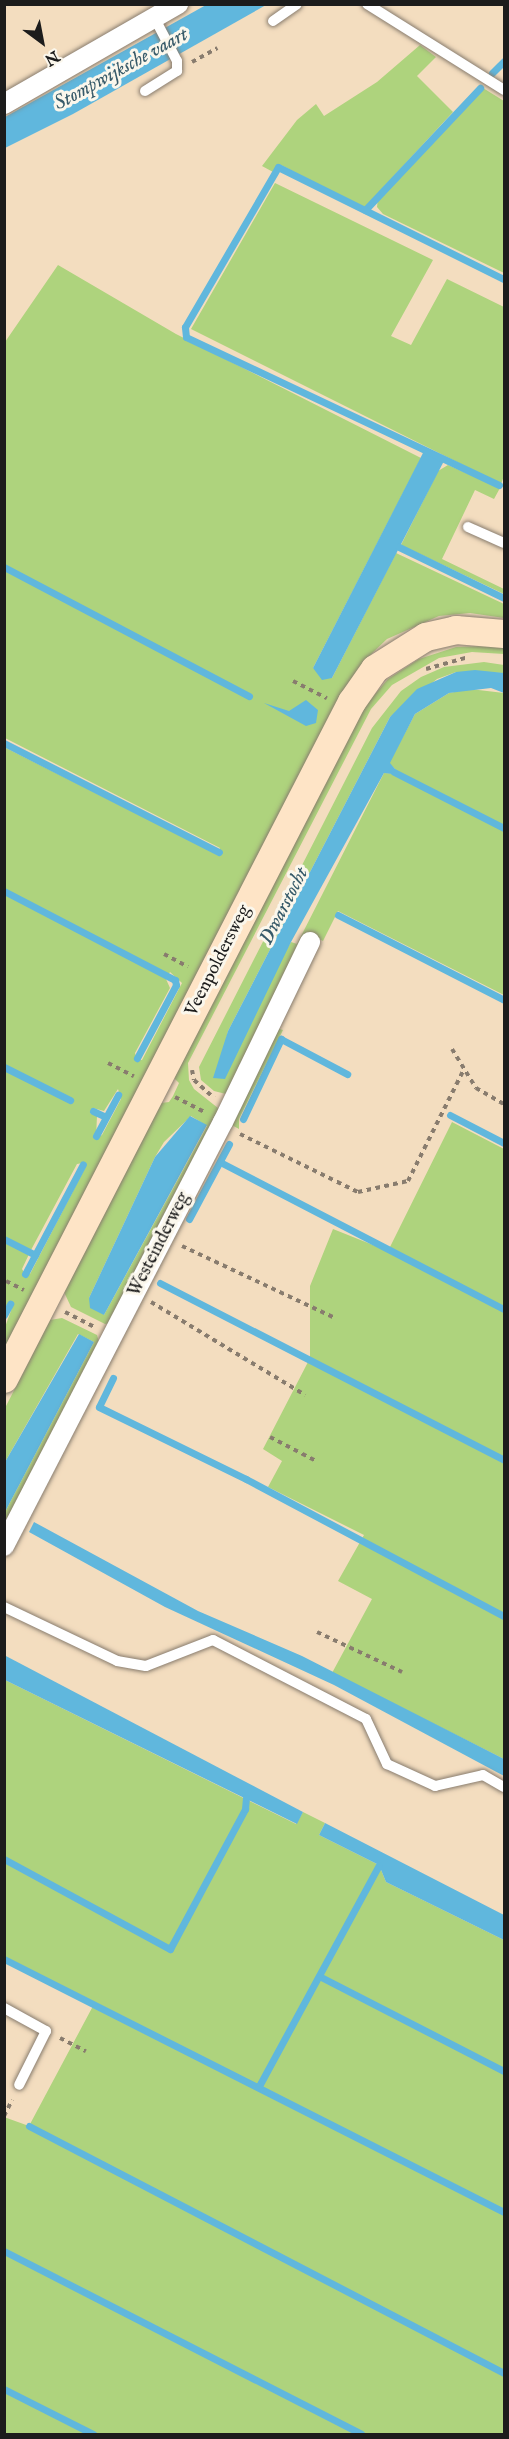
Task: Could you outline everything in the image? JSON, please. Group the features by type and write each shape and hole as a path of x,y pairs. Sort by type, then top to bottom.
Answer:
{"street":[{"path":"4,104 157,23 178,4"},
{"name":"Veenpoldersweg","path":"4,1379 349,709 375,669 426,637 456,630 504,634"},
{"name":"Westeinderweg","path":"4,1546 227,1115 310,942"}],"lane":[{"path":"273,21 297,4"},
{"path":"367,4 504,90"},
{"path":"145,91 177,71 177,61 157,23"},
{"path":"468,527 504,543"},
{"path":"4,1607 117,1661 146,1666 213,1640 366,1719 387,1764 435,1786 483,1775 504,1787"},
{"path":"4,2008 46,2031 19,2085"}],"path":[{"path":"177,61 187,64 217,48"},
{"path":"416,674 445,661 476,658"},
{"path":"294,681 349,709"},
{"path":"452,1048 476,1088 504,1104"},
{"path":"196,1061 194,1080 247,1139 358,1192 408,1180 464,1069"},
{"path":"108,1063 155,1086 227,1115"},
{"path":"164,1238 333,1317"},
{"path":"134,1294 305,1395"},
{"path":"270,1437 316,1461"},
{"path":"317,1632 402,1672"},
{"path":"46,2031 86,2051"}],"green space":[{"path":"420,45 436,57 417,76 453,112 364,208 279,164 273,172 262,166 297,120 316,104 324,116 377,82"},
{"path":"483,88 504,101 504,273 383,214 377,207 378,198"},
{"path":"275,183 433,260 391,336 411,345 447,279 504,307 504,476 501,484 191,329"},
{"path":"58,265 176,334 421,458 313,668 332,678 396,553 504,604 504,618 470,613 439,616 387,639 365,660 5,1354 5,1327 12,1308 10,1304 4,1306 4,747 217,854 220,848 5,738 5,342","holes":["170,972 182,983 142,1060 137,1060 135,1053 170,988 166,979","118,1089 121,1099 102,1135 96,1138 97,1116 90,1113 93,1108 104,1111","83,1163 85,1168 30,1274 25,1274 22,1269 77,1164"]},
{"path":"448,465 500,488 494,499 475,490 442,559 504,589 504,594 401,545 438,471"},
{"path":"456,647 504,648 504,654 472,652 439,658 392,685 371,709 188,1063 189,1080 194,1089 223,1112 115,1323 105,1324 71,1307 64,1292 161,1103 169,1102 173,1096 179,1083 174,1078 364,707 388,679 419,659","holes":["191,1116 207,1126 104,1315 89,1298 155,1157 164,1142"]},
{"path":"484,662 504,665 504,673 456,672 437,679 390,717 228,1031 221,1063 291,942 297,944 384,773 400,774 389,763 415,714 449,693 470,689 504,693 504,995 338,911 323,941 306,933 226,1094 214,1091 201,1080 199,1067 372,728 401,691 421,677 444,667"},
{"path":"276,1028 283,1030 239,1119 239,1129 228,1123"},
{"path":"452,1122 504,1149 504,1459 310,1359 310,1286 333,1229 388,1251"},
{"path":"62,1318 97,1335 101,1349 5,1535 5,1512 94,1342 78,1334 5,1462 5,1408 50,1320"},
{"path":"308,1362 504,1463 504,1759 332,1673 372,1599 338,1581 364,1535 268,1487 282,1461 263,1449"},
{"path":"5,1680 296,1824 303,1812 325,1823 319,1835 379,1865 386,1882 504,1940 504,2434 5,2434 4,2117 29,2126 93,2006 5,1957 5,1861 115,1919 5,1858"}],"water":[{"name":"Stompwijksche vaart","path":"206,5 266,5 73,114 5,148 5,117"},
{"path":"425,449 445,459 332,678 322,680 313,668"},
{"path":"475,670 504,673 504,693 491,688 449,693 415,714 390,763 400,775 384,773 291,942 225,1079 213,1078 228,1031 390,717 417,689 456,672"},
{"path":"306,700 318,710 316,723 306,726 264,703 289,711"},
{"path":"190,1116 207,1125 104,1315 90,1308 89,1298 155,1157"},
{"path":"79,1334 94,1342 5,1512 5,1462"},
{"path":"34,1522 198,1611 302,1656 504,1759 504,1776 334,1685 165,1607 29,1532"},
{"path":"4,1655 303,1812 297,1824 5,1680"},
{"path":"325,1823 504,1915 504,1940 386,1882 379,1865 319,1835"}],"waterway":[{"path":"492,73 504,61"},
{"path":"365,210 480,88"},
{"path":"499,485 186,337 185,327 278,167 504,279"},
{"path":"399,547 504,598"},
{"path":"4,567 249,696"},
{"path":"4,743 219,852"},
{"path":"394,772 504,828"},
{"path":"4,891 175,980 176,985 137,1058"},
{"path":"338,915 504,1000"},
{"path":"243,1119 281,1039 347,1074"},
{"path":"4,1067 70,1100"},
{"path":"96,1136 118,1095"},
{"path":"93,1111 106,1117"},
{"path":"450,1115 504,1143"},
{"path":"189,1219 229,1144"},
{"path":"220,1162 504,1309"},
{"path":"25,1274 83,1164"},
{"path":"4,1239 35,1255"},
{"path":"160,1283 504,1460"},
{"path":"4,1315 10,1304"},
{"path":"113,1378 99,1407 246,1479 504,1616"},
{"path":"4,1859 170,1949 245,1809 246,1798"},
{"path":"259,2086 379,1865"},
{"path":"4,1959 504,2212"},
{"path":"319,1976 504,2071"},
{"path":"29,2126 504,2373"},
{"path":"4,2251 361,2434"},
{"path":"4,2389 93,2434"}],"water label":[{"name":"Dwarstocht","path":"284,906"}]}
